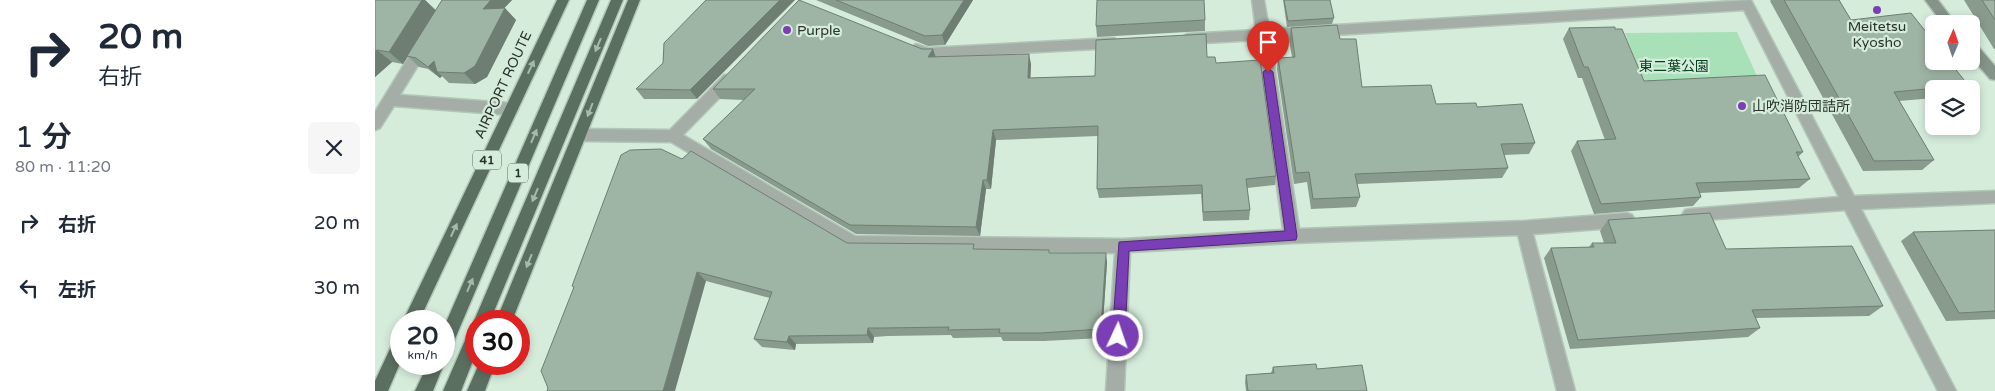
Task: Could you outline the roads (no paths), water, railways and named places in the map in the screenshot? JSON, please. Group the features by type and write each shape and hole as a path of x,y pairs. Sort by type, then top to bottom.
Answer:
{"highway":[{"name":"AIRPORT ROUTE","path":"416,310 563,0"},
{"name":"1","path":"455,320 593,0"},
{"name":"1","path":"487,310 617,0"},
{"path":"509,310 634,0"},
{"path":"452,391 465,360"},
{"path":"379,391 390,367"},
{"path":"424,391 431,375"},
{"path":"476,391 483,375"}],"street":[{"path":"1258,0 1292,236"},
{"path":"1931,0 1943,15"},
{"path":"1174,40 1746,2 1848,203 1947,391"},
{"path":"375,124 431,33"},
{"path":"901,42 927,53 1124,43"},
{"path":"1980,57 1994,72"},
{"path":"673,136 741,66"},
{"path":"391,100 511,109"},
{"path":"581,135 673,136 853,242 1123,246 1292,236 1524,228 1642,219"},
{"path":"1671,216 1848,203 1995,197"},
{"path":"1524,228 1566,391"},
{"path":"1115,391 1123,246"}],"place":[{"name":"Meitetsu Kyosho","path":"1877,10"},
{"name":"Purple","path":"787,30"},
{"name":"山吹消防団詰所","path":"1742,106"}],"park label":[{"name":"東二葉公園","path":"1674,66"}]}
